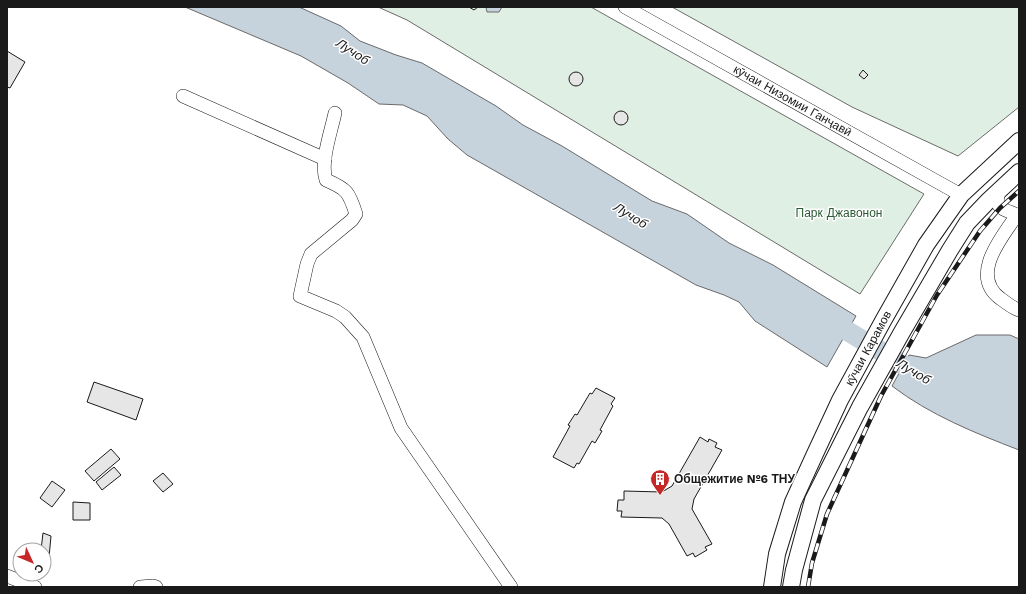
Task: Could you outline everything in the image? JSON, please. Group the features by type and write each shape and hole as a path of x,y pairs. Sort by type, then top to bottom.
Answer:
{"main road":[{"name":"кӯчаи Карамов","path":"772,587 777,554 793,502 840,400 883,321 926,245 961,195 1019,141"},
{"name":"кӯчаи Карамов","path":"791,587 794,570 813,500 860,407 902,332 967,223 1019,172"}],"street":[{"name":"кӯчаи Низомии Ганҷавӣ","path":"625,7 961,195"},
{"path":"183,96 325,159"},
{"path":"335,113 325,159 324,175 326,180 340,186 348,193 356,214 352,220 311,254 307,264 300,296 345,316 363,337 401,428 511,587"},
{"path":"1000,189 997,203 1000,208 1017,215 1001,238 990,259 987,277 995,294 1014,309 1019,310"},
{"path":"7,576 35,587"},
{"path":"140,587 156,587"}],"green space":[{"name":"Парк Джавонон","path":"378,7 591,7 924,194 860,294 407,20"},
{"path":"672,7 1019,7 1019,107 958,156 852,107"}],"water":[{"path":"185,7 299,7 341,26 360,41 422,63 496,106 523,125 562,146 652,201 687,214 729,243 773,265 856,316 827,367 755,321 739,302 696,285 467,155 448,139 427,116 403,105 379,104 348,83 301,56"},
{"path":"486,7 502,7 499,12 487,12"},
{"path":"976,335 1010,335 1019,339 1019,450 937,415 892,386 909,355 926,358"}],"building":[{"path":"469,7 478,7 474,10"},
{"path":"7,51 25,62 10,88 7,87"},
{"path":"863,70 868,75 864,79 859,75"},
{"path":"576,72 581,74 583,79 581,84 576,86 571,84 569,79 571,74"},
{"path":"621,111 626,113 628,118 626,123 621,125 616,123 614,118 616,113"},
{"path":"94,382 143,399 136,420 87,402"},
{"path":"596,388 615,398 611,404 613,406 595,443 592,441 579,464 577,463 574,468 553,457 570,426 568,425 575,414 577,415 590,393 592,394"},
{"name":"Общежитие №6 ТНУ","path":"700,437 708,442 709,439 717,443 715,447 722,450 694,499 692,509 712,544 705,547 707,550 695,557 693,553 687,556 669,524 662,518 621,517 622,511 617,511 618,500 624,500 624,491 662,492 672,486"},
{"path":"111,449 120,459 94,481 85,471"},
{"path":"114,467 121,475 102,490 96,482"},
{"path":"163,473 173,484 163,492 153,481"},
{"path":"52,481 65,490 52,507 40,498"},
{"path":"73,502 90,503 90,520 73,520"},
{"path":"43,533 51,536 50,542 42,542"}],"waterway":[{"name":"Лучоб","path":"824,319 839,326 927,379"}],"railway":[{"path":"808,587 812,563 827,514 881,396 937,295 980,231 1000,208 1019,191"}],"place":[{"name":"Общежитие №6 ТНУ","path":"660,496"}]}
